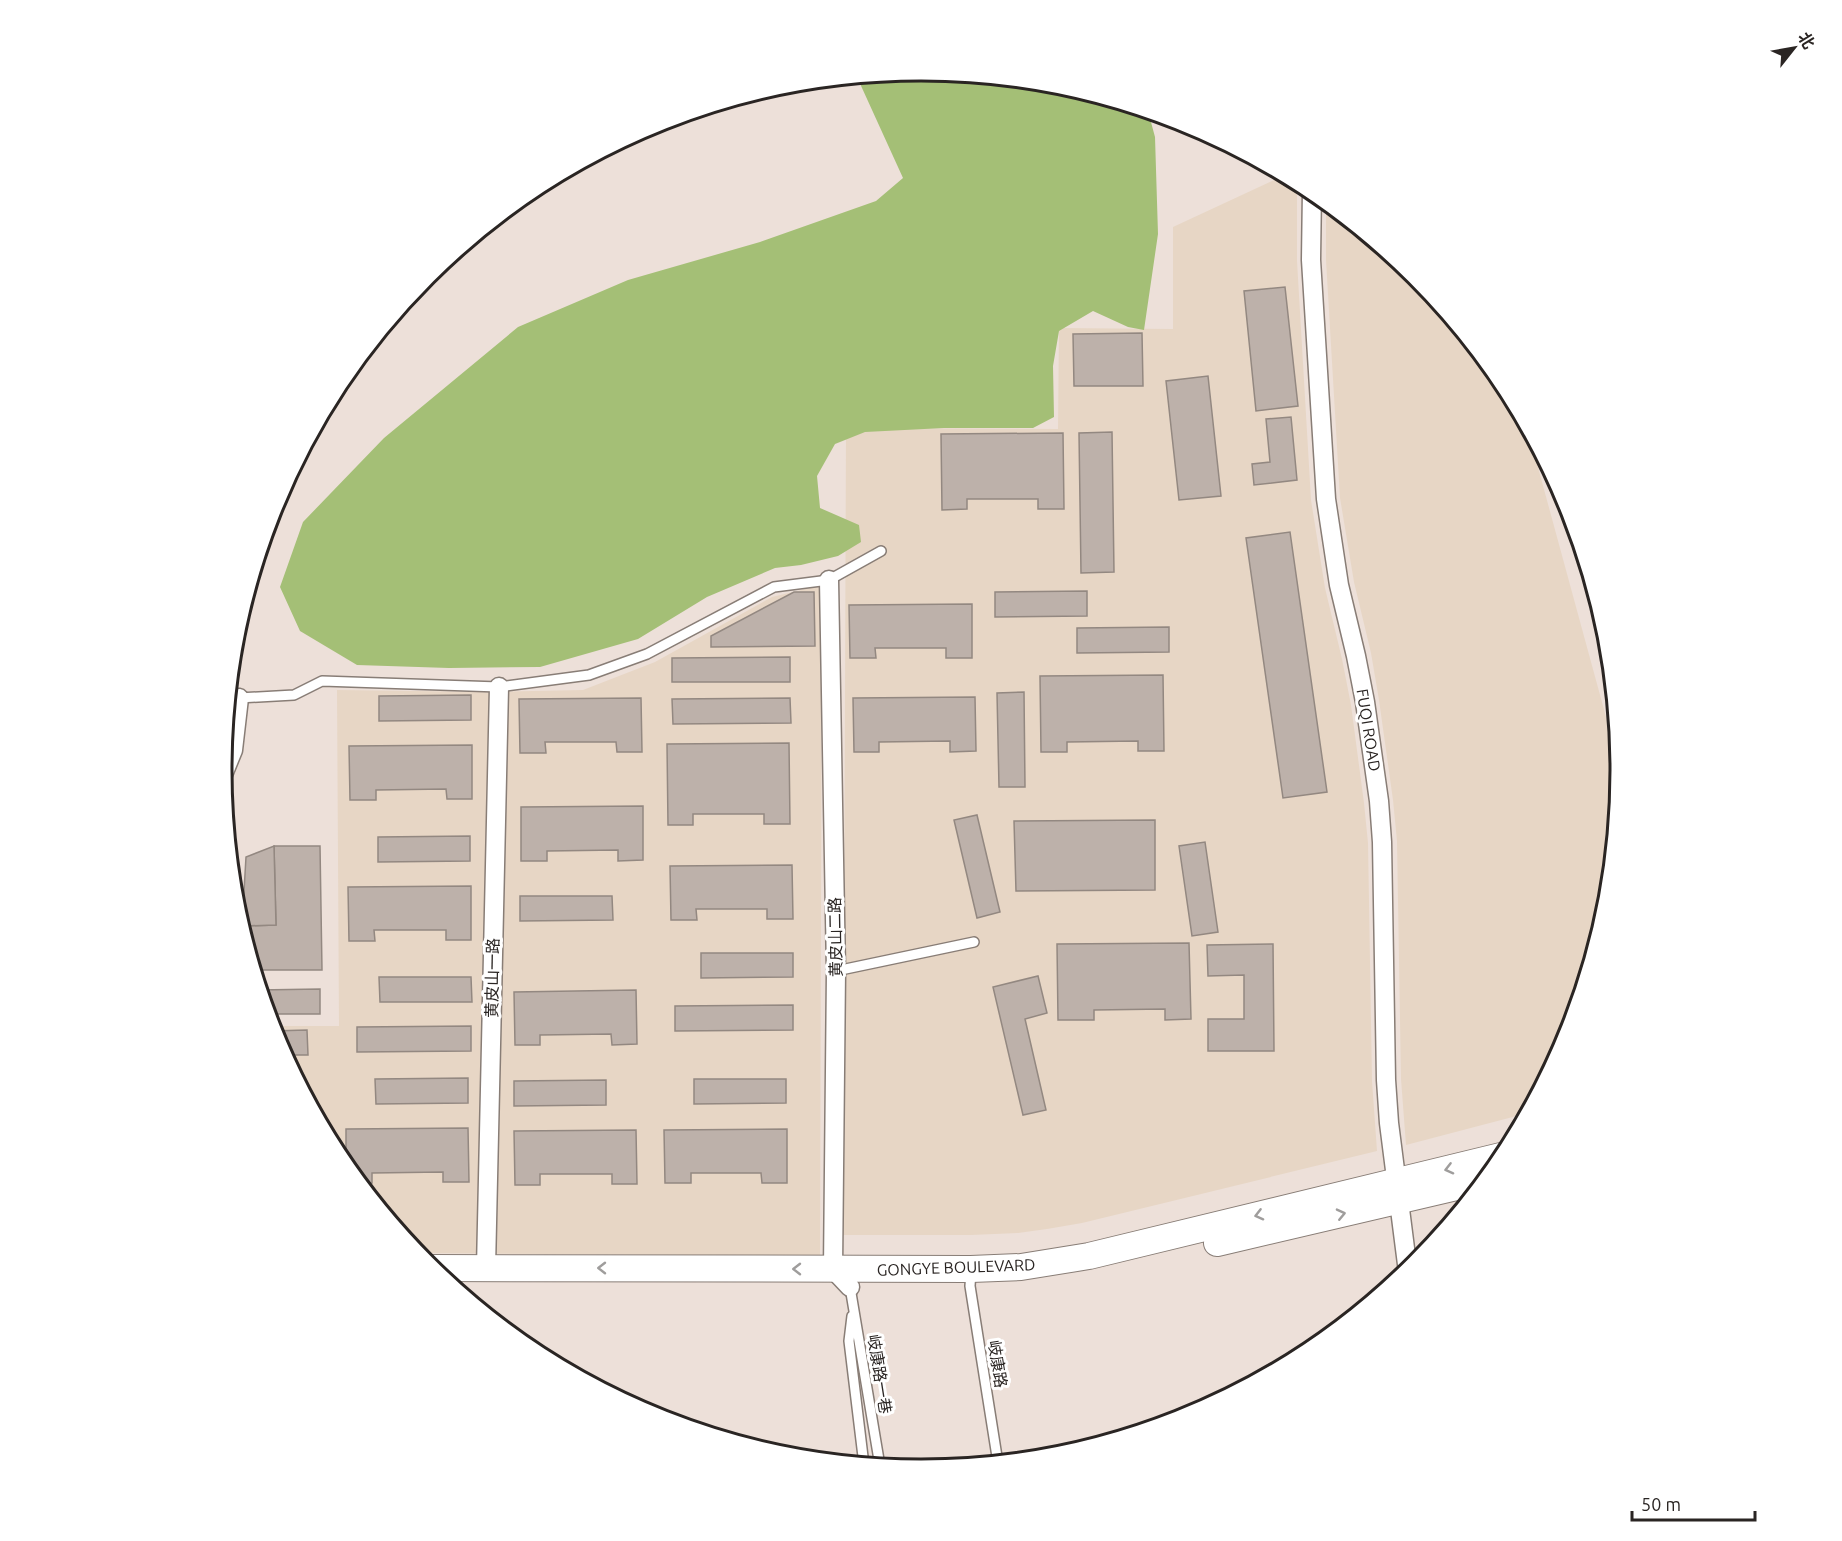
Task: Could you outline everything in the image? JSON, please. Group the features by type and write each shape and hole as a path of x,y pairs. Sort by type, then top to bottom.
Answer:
{"street":[{"name":"FUQI ROAD","path":"1312,202 1311,260 1326,499 1340,585 1365,702 1379,801 1382,842 1386,1080 1389,1123 1406,1260"},
{"name":"黄皮山二路","path":"829,580 836,971 846,1287"},
{"name":"黄皮山一路","path":"486,1268 499,687"},
{"path":"232,753 233,725"},
{"name":"GONGYE BOULEVARD","path":"462,1285 846,1287 971,1278 1023,1284 1091,1273 1397,1191 1490,1160"},
{"name":"GONGYE BOULEVARD","path":"1397,1191 1474,1181"},
{"name":"GONGYE BOULEVARD","path":"444,1268 486,1268 846,1287"}],"lane":[{"path":"235,698 294,695 322,681 499,687 589,675 647,654 774,587 829,580 881,551"},
{"path":"836,971 974,942"},
{"name":"岐康路","path":"971,1278 997,1456"},
{"path":"846,1287 849,1341 863,1458"},
{"name":"岐康路一巷","path":"846,1287 879,1459"}],"shaded area":[{"path":"1276,179 1297,193 1297,261 1311,500 1325,588 1351,705 1368,843 1372,1081 1377,1151 1082,1223 1047,1229 971,1235 843,1235 846,428 1058,429 1059,328 1173,329 1173,227"},
{"path":"1326,212 1376,252 1439,316 1494,387 1518,426 1536,461 1609,728 1609,816 1605,860 1597,905 1574,992 1539,1075 1518,1116 1406,1145 1401,1079 1397,841 1379,700 1371,653 1354,582 1340,498 1326,260"},
{"path":"822,585 820,1256 429,1253 374,1190 348,1154 303,1075 281,1026 339,1026 337,690 487,692 583,690 655,662 772,597"}],"green space":[{"path":"921,81 966,82 1011,87 1099,104 1151,121 1155,137 1158,234 1144,330 1128,327 1093,311 1059,331 1053,366 1054,417 1033,428 944,428 865,432 835,444 817,476 820,508 859,525 861,542 838,556 801,565 775,568 707,597 638,639 540,667 449,668 357,665 300,631 280,587 303,522 384,438 518,327 628,280 760,242 876,201 903,178 860,84"}],"building":[{"path":"1285,287 1298,406 1256,411 1244,291"},
{"path":"1142,333 1143,386 1074,386 1073,334"},
{"path":"1208,376 1221,496 1179,500 1166,381"},
{"path":"1291,417 1297,480 1254,485 1252,464 1270,462 1266,419"},
{"path":"1112,432 1114,572 1081,573 1079,433"},
{"path":"1063,433 1064,509 1038,509 1038,499 967,499 967,509 942,510 941,434"},
{"path":"1290,532 1327,792 1283,798 1246,538"},
{"path":"1087,591 1087,616 995,617 995,592"},
{"path":"794,592 814,592 815,646 711,647 711,636"},
{"path":"972,604 972,658 946,658 946,648 875,648 876,658 850,658 849,605"},
{"path":"1169,627 1169,652 1077,653 1077,628"},
{"path":"790,657 790,682 672,682 672,658"},
{"path":"1163,675 1164,751 1138,751 1138,741 1067,742 1067,752 1041,752 1040,676"},
{"path":"1024,692 1025,787 999,787 997,693"},
{"path":"471,695 471,720 379,721 379,696"},
{"path":"975,697 976,751 950,752 950,741 879,742 879,752 854,752 853,698"},
{"path":"641,698 642,752 617,752 616,742 545,742 546,753 520,753 519,699"},
{"path":"790,698 791,723 673,724 672,699"},
{"path":"789,743 790,824 764,824 764,814 693,814 693,825 668,825 667,744"},
{"path":"472,745 472,799 447,799 446,789 376,790 376,800 350,800 349,746"},
{"path":"643,806 643,860 618,861 618,850 547,851 547,861 521,861 521,807"},
{"path":"977,815 1000,912 977,918 954,820"},
{"path":"1155,820 1155,890 1016,891 1014,821"},
{"path":"470,836 470,861 378,862 378,837"},
{"path":"1205,842 1218,932 1192,936 1179,846"},
{"path":"274,846 320,846 322,970 261,970 250,926 276,925"},
{"path":"274,846 276,925 250,926 244,897 246,857"},
{"path":"792,865 793,919 767,919 767,909 696,909 697,920 671,920 670,866"},
{"path":"471,886 471,940 446,940 446,930 374,930 375,941 349,941 348,887"},
{"path":"520,896 612,896 613,920 520,921"},
{"path":"1189,943 1191,1019 1165,1020 1165,1009 1094,1010 1094,1020 1058,1020 1057,944"},
{"path":"1273,944 1274,1051 1208,1051 1208,1019 1244,1019 1244,975 1208,976 1207,945"},
{"path":"701,953 793,953 793,977 701,978"},
{"path":"1038,976 1047,1013 1025,1019 1046,1110 1023,1115 993,987"},
{"path":"379,977 471,977 472,1002 380,1002"},
{"path":"320,989 320,1014 276,1014 267,990"},
{"path":"636,990 637,1044 612,1045 611,1034 540,1035 540,1045 515,1045 514,992"},
{"path":"793,1005 793,1030 675,1031 675,1006"},
{"path":"471,1026 471,1051 357,1052 357,1027"},
{"path":"307,1030 308,1055 294,1055 283,1031"},
{"path":"468,1078 468,1103 376,1104 375,1079"},
{"path":"694,1079 786,1079 786,1103 694,1104"},
{"path":"606,1080 606,1105 514,1106 514,1081"},
{"path":"468,1128 469,1182 443,1182 443,1172 372,1173 372,1183 369,1183 346,1151 346,1129"},
{"path":"787,1129 787,1183 762,1183 761,1173 691,1173 691,1183 665,1183 664,1130"},
{"path":"636,1130 637,1184 612,1184 612,1174 540,1174 540,1185 515,1185 514,1131"}]}
